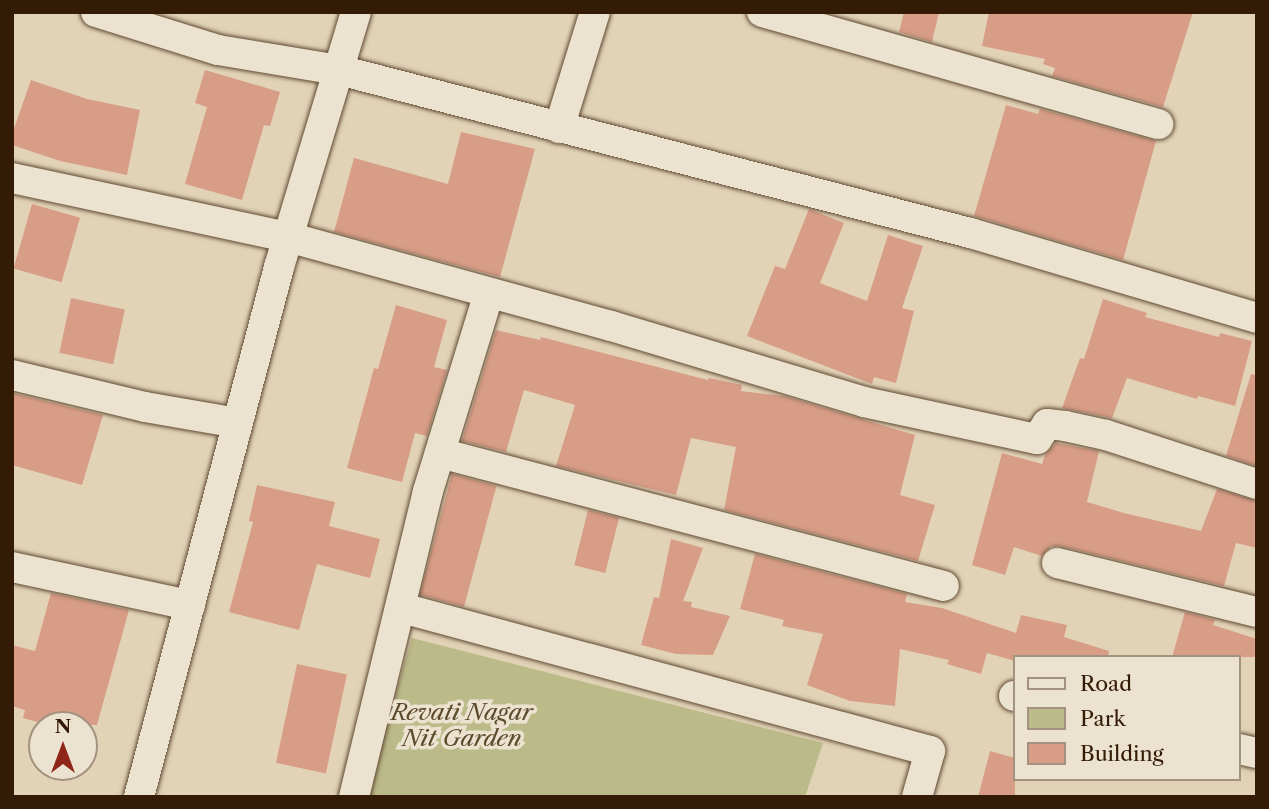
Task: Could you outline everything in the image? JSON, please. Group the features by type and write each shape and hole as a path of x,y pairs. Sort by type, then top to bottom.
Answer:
{"street":[{"path":"96,12 218,50 339,70 970,233 1257,318"},
{"path":"139,797 288,237 356,12"},
{"path":"559,128 595,12"},
{"path":"762,12 1158,124"},
{"path":"12,178 288,237 864,402 1037,439 1047,424 1065,426 1106,435 1257,484"},
{"path":"354,797 440,453 489,293"},
{"path":"12,375 145,407 238,423"},
{"path":"440,453 944,586"},
{"path":"1057,562 1257,612"},
{"path":"12,567 190,605"},
{"path":"402,608 930,751 917,797"}],"green space":[{"name":"Revati Nagar Nit Garden","path":"412,638 823,743 805,797 366,797"}],"building":[{"path":"904,12 939,12 932,42 899,32"},
{"path":"989,12 1193,12 1163,107 1052,76 1055,68 1043,64 1045,59 982,46"},
{"path":"205,70 280,92 270,126 264,125 242,200 185,184 207,107 195,103"},
{"path":"31,80 87,99 140,110 127,175 60,161 12,145 12,134"},
{"path":"1006,105 1038,114 1040,109 1156,141 1123,260 974,216"},
{"path":"461,132 535,149 500,277 334,232 354,158 448,184"},
{"path":"32,204 80,218 62,282 14,268"},
{"path":"809,209 844,223 820,283 867,301 888,235 923,246 902,308 914,311 896,383 874,377 872,384 747,336 775,266 785,269"},
{"path":"71,298 125,309 113,364 59,353"},
{"path":"1103,299 1147,313 1145,317 1219,337 1220,333 1252,341 1235,406 1198,396 1197,399 1127,378 1112,418 1062,408 1080,358 1084,359"},
{"path":"396,305 447,320 434,367 447,370 427,436 415,433 402,482 347,468 374,368 378,369"},
{"path":"496,330 540,340 541,337 708,380 709,378 742,385 741,391 784,396 915,435 900,495 935,505 918,561 724,510 736,447 691,438 676,495 556,466 575,405 524,390 506,452 462,441"},
{"path":"1251,374 1257,375 1257,466 1226,456"},
{"path":"12,393 103,415 82,485 12,465"},
{"path":"1056,443 1099,451 1087,502 1124,513 1201,531 1217,489 1257,501 1257,548 1236,543 1224,586 1060,546 1051,546 1042,556 1014,547 1005,575 972,565 1002,453 1042,464 1045,455"},
{"path":"452,474 496,486 464,607 420,595"},
{"path":"257,485 335,502 329,526 380,539 370,578 317,564 299,630 229,612 253,522 249,521"},
{"path":"588,510 619,518 605,573 574,565"},
{"path":"671,539 703,548 683,601 692,602 691,607 730,616 713,655 676,654 641,645 654,597 659,598"},
{"path":"755,554 907,594 905,602 942,608 1016,633 1021,615 1067,625 1064,637 1109,651 1108,655 1014,655 1014,661 987,653 981,674 947,664 949,660 900,649 895,706 850,701 807,685 823,634 782,626 784,620 740,609"},
{"path":"51,593 129,610 98,721 98,711 28,711 28,719 23,718 25,710 12,706 12,645 35,651"},
{"path":"1185,612 1215,620 1213,625 1257,639 1257,657 1173,655"},
{"path":"297,664 347,675 326,773 276,763"},
{"path":"990,751 1014,758 1015,797 978,797"}]}
